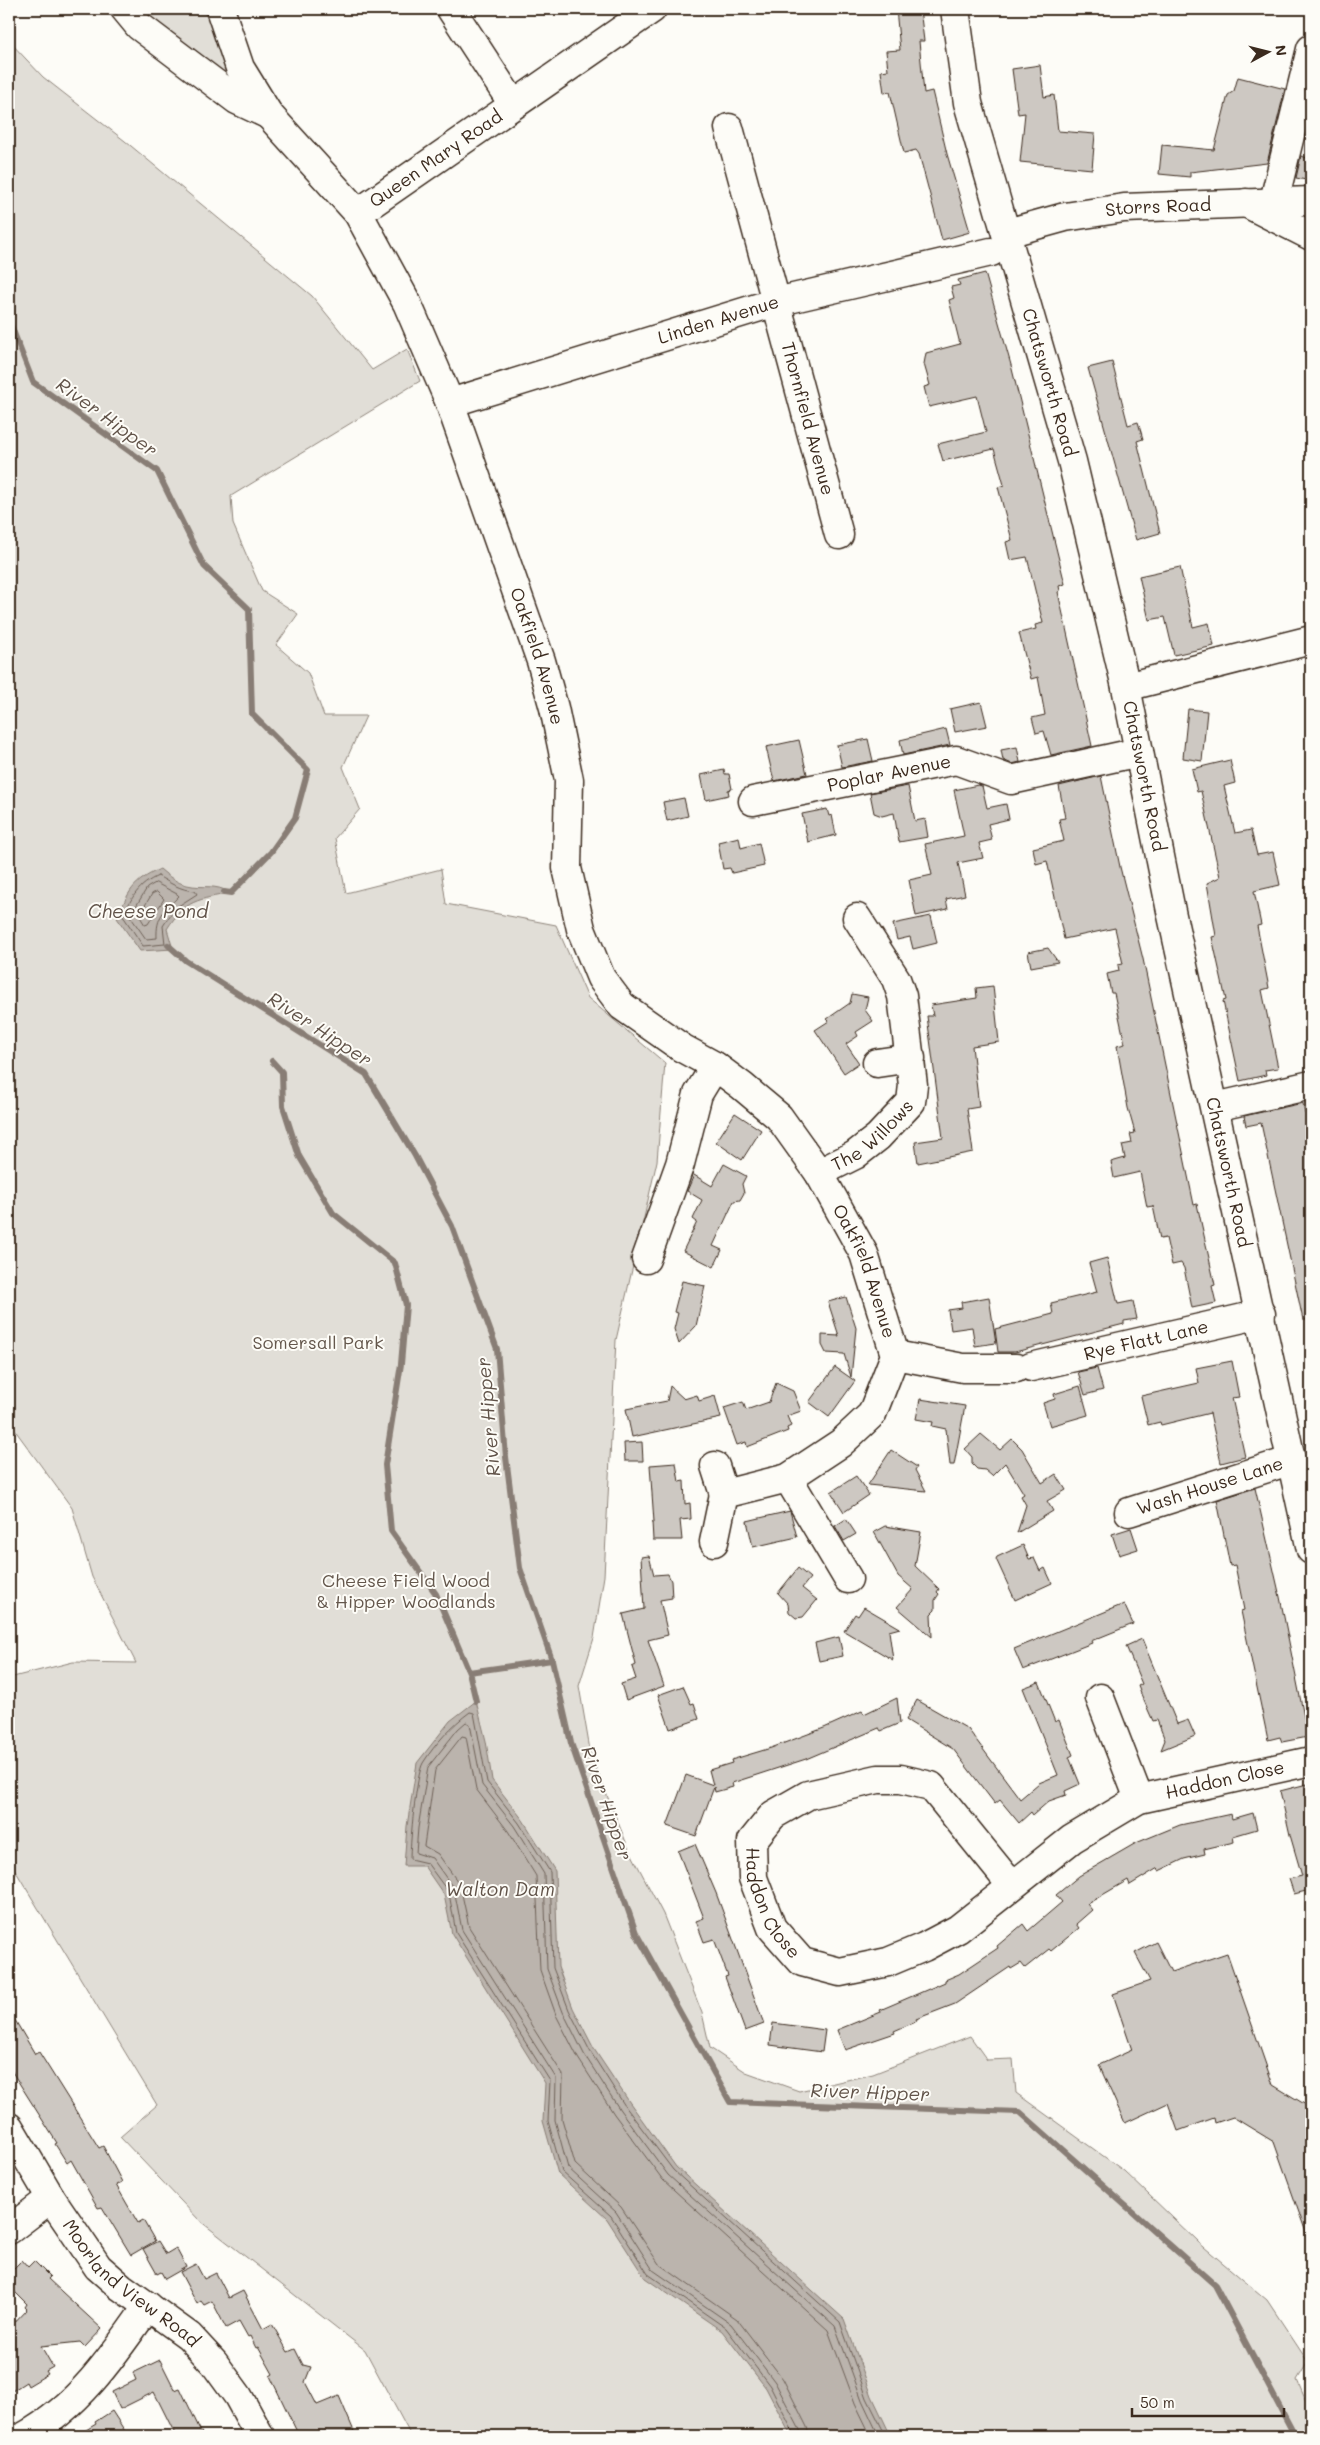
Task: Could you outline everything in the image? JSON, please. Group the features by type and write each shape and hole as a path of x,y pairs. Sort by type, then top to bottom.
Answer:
{"main road":[{"path":"125,9 140,26 237,100 269,115"},
{"path":"220,9 240,68 269,115"},
{"name":"Queen Mary Road","path":"451,9 513,104"},
{"name":"Queen Mary Road","path":"358,213 652,9"},
{"name":"Chatsworth Road","path":"955,9 968,103 985,169 999,242 1072,462 1126,687 1171,911 1292,1460 1307,1506 1311,1550"},
{"path":"1274,201 1311,49"},
{"name":"Oakfield Avenue","path":"269,115 358,213 407,303 450,403 541,661 554,708 569,780 567,868 584,938 601,978 622,1006 682,1048 715,1066 779,1117 819,1172 864,1254 895,1355 872,1414 841,1443 788,1478 724,1494"},
{"name":"Thornfield Avenue","path":"730,128 839,535"},
{"name":"Storrs Road","path":"999,242 1065,217 1124,208 1311,201"},
{"path":"1246,203 1311,236"},
{"name":"Linden Avenue","path":"450,403 776,302 999,242"},
{"path":"1126,687 1311,640"},
{"name":"Poplar Avenue","path":"753,802 956,760 1011,780 1139,752"},
{"name":"The Willows","path":"819,1172 855,1154 878,1138 911,1102 913,1085 911,1058 902,996 896,978 857,918"},
{"path":"878,1063 911,1058"},
{"path":"646,1259 680,1164 698,1094 715,1066"},
{"path":"1215,1107 1311,1085"},
{"name":"Rye Flatt Lane","path":"895,1355 964,1368 1023,1368 1261,1314"},
{"name":"Wash House Lane","path":"1129,1512 1292,1460"},
{"path":"714,1542 724,1494 715,1466"},
{"path":"788,1478 848,1579"},
{"path":"1100,1698 1139,1798"},
{"name":"Haddon Close","path":"1012,1886 931,1786 901,1780 878,1779 808,1795 773,1815 752,1841 753,1878 772,1928 802,1962 840,1972 888,1962 924,1947 958,1929 1072,1839 1139,1798 1311,1761"},
{"name":"Moorland View Road","path":"9,2127 51,2198 98,2267 189,2336 214,2363 238,2396 260,2436"},
{"path":"9,2230 51,2198"},
{"path":"25,2436 45,2425 92,2382 148,2306"}],"green space":[{"path":"136,9 211,9 234,91"},
{"name":"Somersall Park","path":"9,41 43,77 125,141 312,296 372,370 407,349 420,381 231,496 233,524 262,591 298,614 276,645 308,673 324,716 366,716 343,767 360,809 335,838 346,893 441,869 446,904 556,925 588,998 665,1063 657,1161 616,1340 604,1576 594,1638 579,1686 591,1756 628,1847 663,1914 702,2013 710,2048 746,2072 799,2091 873,2074 970,2036 987,2060 1013,2059 1016,2093 1124,2171 1198,2242 1267,2300 1308,2362 1297,2380 1311,2413 1311,2436 411,2436 365,2350 200,2221 120,2137 157,2105 9,1860 9,1678 73,1662 136,1663 92,1577 72,1508 9,1422"}],"water":[{"name":"Cheese Pond","path":"160,869 183,884 214,887 231,893 194,902 180,912 167,929 173,949 140,951 117,918 132,888 143,878"},
{"name":"Walton Dam","path":"476,1701 486,1741 492,1780 523,1820 555,1871 558,1967 573,2008 594,2049 676,2167 844,2319 872,2396 891,2436 791,2436 766,2388 722,2331 645,2278 607,2219 558,2174 543,2121 545,2083 452,1934 444,1895 424,1866 404,1866 407,1826 417,1763 450,1721"}],"building":[{"path":"896,9 920,9 924,41 919,41 924,93 932,91 947,154 970,232 942,240 919,154 916,150 904,153 890,92 884,93 881,71 888,70 886,51 900,50"},
{"path":"1040,65 1044,97 1054,95 1058,131 1095,134 1092,169 1020,162 1025,113 1018,114 1012,69"},
{"path":"1238,77 1285,89 1267,163 1190,172 1190,177 1159,174 1162,145 1214,150 1228,95 1234,91"},
{"path":"1301,156 1311,159 1311,181 1296,178"},
{"path":"985,273 1011,365 1065,584 1059,586 1060,591 1058,592 1092,746 1051,755 1044,731 1036,733 1032,718 1045,715 1038,677 1031,679 1019,633 1036,629 1035,625 1043,623 1027,557 1010,560 1006,542 1012,540 998,487 1004,485 994,449 943,461 938,444 986,432 977,396 929,407 924,387 930,385 924,364 926,353 960,344 949,300 954,298 951,287 960,285 958,280"},
{"path":"1112,362 1128,425 1138,422 1143,439 1137,441 1160,533 1136,540 1088,368"},
{"path":"1180,567 1193,627 1209,623 1214,646 1174,655 1165,617 1149,620 1139,576"},
{"path":"981,702 987,726 955,732 950,709"},
{"path":"1188,709 1207,711 1202,761 1183,758"},
{"path":"946,729 950,745 903,755 900,740"},
{"path":"868,739 873,761 842,767 837,745"},
{"path":"799,740 807,774 774,781 766,747"},
{"path":"1017,747 1020,762 1012,764 1003,760 1001,750"},
{"path":"1230,760 1235,783 1224,786 1235,833 1251,830 1257,855 1273,852 1280,885 1254,891 1261,925 1257,926 1269,988 1262,990 1278,1068 1265,1070 1266,1075 1240,1081 1223,1001 1226,1000 1212,937 1216,936 1207,883 1220,877 1201,791 1197,792 1192,769"},
{"path":"724,770 725,774 729,774 732,789 728,790 729,795 706,800 701,775"},
{"path":"1101,776 1120,867 1143,959 1194,1205 1197,1204 1215,1285 1212,1286 1216,1303 1192,1308 1184,1268 1181,1263 1172,1265 1166,1238 1160,1239 1153,1206 1147,1207 1140,1172 1114,1178 1111,1162 1125,1158 1122,1145 1132,1143 1130,1134 1135,1133 1128,1108 1117,1046 1125,1044 1114,993 1111,993 1107,974 1119,971 1118,965 1123,964 1115,928 1064,939 1047,861 1036,864 1033,848 1064,841 1059,819 1065,818 1059,786"},
{"path":"978,785 982,786 987,808 1006,804 1009,819 988,824 992,840 979,843 983,858 958,863 965,895 946,899 948,909 916,916 909,880 932,875 925,844 964,836 954,790"},
{"path":"908,786 915,821 925,819 928,837 899,842 894,813 882,816 874,813 870,793"},
{"path":"684,798 688,816 667,821 663,802"},
{"path":"827,809 829,816 832,815 836,835 808,842 802,814"},
{"path":"739,837 741,848 759,843 764,866 732,873 730,868 723,869 718,842"},
{"path":"931,916 937,943 913,949 910,937 897,940 893,924"},
{"path":"1048,948 1058,962 1031,967 1028,952"},
{"path":"993,986 999,1042 972,1046 979,1107 967,1109 973,1152 918,1163 915,1142 943,1138 927,1016 933,1016 931,1005 977,998 976,988"},
{"path":"852,994 868,997 865,1010 873,1021 856,1032 858,1036 846,1044 859,1063 844,1073 815,1030 850,1003"},
{"path":"1303,1103 1305,1114 1311,1113 1311,1320 1303,1320 1261,1123 1246,1126 1244,1116"},
{"path":"735,1113 761,1130 742,1160 716,1142"},
{"path":"724,1164 746,1176 742,1184 744,1193 740,1200 734,1201 713,1246 722,1250 714,1267 683,1251 697,1222 693,1219 702,1200 687,1191 694,1175 712,1186"},
{"path":"1107,1258 1118,1304 1133,1301 1137,1319 1015,1352 998,1352 995,1329 1053,1314 1051,1303 1097,1292 1089,1263"},
{"path":"682,1281 705,1286 696,1326 679,1344 674,1329 678,1313 674,1312"},
{"path":"846,1297 856,1328 851,1377 844,1354 826,1353 822,1345 822,1335 839,1336 828,1302"},
{"path":"989,1297 996,1343 975,1346 972,1327 951,1330 948,1310 962,1308 961,1302"},
{"path":"1232,1361 1239,1397 1232,1398 1245,1457 1221,1463 1210,1413 1161,1425 1160,1422 1148,1425 1141,1396 1199,1383 1196,1368"},
{"path":"835,1367 855,1381 829,1417 809,1402"},
{"path":"1097,1368 1103,1390 1085,1395 1078,1372"},
{"path":"776,1383 793,1391 801,1411 787,1416 791,1426 787,1428 788,1431 747,1447 746,1442 737,1445 724,1408 743,1402 746,1410 769,1402"},
{"path":"670,1386 684,1399 697,1395 699,1401 715,1396 721,1418 632,1437 626,1409 667,1401"},
{"path":"1080,1386 1088,1415 1050,1426 1043,1403 1055,1399 1054,1394"},
{"path":"920,1399 965,1406 954,1465 950,1465 946,1429 932,1426 933,1422 916,1419"},
{"path":"981,1434 1000,1450 1012,1439 1022,1449 1042,1483 1056,1474 1066,1490 1047,1501 1053,1511 1017,1533 1026,1505 1021,1496 1024,1494 1005,1463 992,1476 985,1470 977,1469 972,1464 972,1457 965,1449"},
{"path":"642,1442 643,1461 625,1461 624,1443"},
{"path":"891,1450 917,1467 915,1470 926,1491 868,1485"},
{"path":"676,1463 679,1482 684,1481 685,1504 690,1503 691,1519 680,1520 682,1540 653,1540 652,1522 654,1522 650,1465"},
{"path":"856,1476 869,1495 844,1512 831,1492"},
{"path":"1255,1488 1280,1597 1308,1737 1282,1742 1280,1737 1268,1740 1241,1611 1244,1610 1235,1565 1230,1566 1217,1500"},
{"path":"790,1511 797,1537 753,1547 747,1521"},
{"path":"846,1519 856,1534 844,1541 835,1526"},
{"path":"885,1526 921,1532 915,1566 939,1589 937,1592 939,1594 935,1600 935,1610 931,1614 932,1637 897,1607 913,1589 898,1576 874,1532"},
{"path":"1131,1528 1138,1549 1119,1555 1112,1534"},
{"path":"1023,1545 1029,1559 1034,1558 1040,1571 1045,1568 1052,1583 1015,1600 996,1559"},
{"path":"649,1556 654,1575 668,1574 671,1581 672,1598 660,1600 668,1635 648,1640 664,1686 626,1700 621,1684 636,1679 632,1667 636,1665 623,1614 644,1609 641,1557"},
{"path":"798,1568 810,1578 802,1588 817,1600 803,1617 796,1618 789,1612 788,1604 778,1593"},
{"path":"1124,1604 1133,1624 1091,1641 1092,1643 1023,1670 1014,1649"},
{"path":"864,1607 900,1628 889,1631 893,1660 844,1631 855,1614 858,1616"},
{"path":"839,1637 843,1656 819,1661 815,1643"},
{"path":"1142,1639 1177,1724 1188,1720 1195,1736 1161,1750 1165,1740 1157,1720 1153,1721 1141,1694 1138,1686 1142,1684 1126,1646"},
{"path":"1039,1682 1055,1722 1059,1720 1073,1755 1069,1757 1080,1784 1065,1791 1066,1795 1049,1801 1033,1815 1031,1812 1019,1823 1000,1800 995,1804 953,1749 906,1720 917,1700 968,1729 1020,1799 1039,1783 1058,1775 1023,1688"},
{"path":"683,1686 691,1704 694,1703 699,1719 670,1729 658,1695"},
{"path":"897,1698 900,1723 881,1731 879,1728 806,1759 732,1783 733,1787 715,1792 714,1787 696,1836 667,1826 686,1775 713,1785 709,1770 732,1763 731,1760 771,1748 824,1728 862,1711 864,1714"},
{"path":"1307,1784 1311,1803 1311,1893 1307,1894 1306,1891 1294,1894 1289,1879 1302,1876 1280,1791"},
{"path":"1253,1813 1257,1829 1233,1836 1234,1842 1204,1849 1205,1854 1184,1859 1159,1871 1158,1868 1130,1885 1128,1880 1087,1904 1092,1910 1076,1924 1079,1928 1051,1951 1049,1949 1025,1968 1021,1963 1011,1969 1010,1967 955,2004 916,2019 917,2021 894,2031 895,2033 845,2050 837,2030 945,1982 945,1980 959,1974 998,1948 997,1946 1023,1924 1028,1931 1062,1902 1056,1895 1079,1876 1136,1843 1180,1825 1231,1814 1232,1819"},
{"path":"695,1844 716,1893 764,2024 745,2031 725,1977 728,1976 714,1939 704,1942 696,1921 704,1918 678,1851"},
{"path":"1156,1942 1171,1972 1227,1953 1273,2085 1311,2108 1311,2241 1309,2241 1274,2142 1233,2117 1215,2123 1214,2118 1178,2131 1168,2103 1125,2123 1099,2065 1132,2050 1113,1994 1150,1981 1135,1953"},
{"path":"9,2010 35,2054 39,2052 99,2148 103,2146 122,2182 116,2185 138,2223 143,2220 155,2241 131,2255 102,2207 98,2208 71,2160 67,2163 55,2144 57,2143 9,2067"},
{"path":"773,2023 825,2030 822,2052 770,2045"},
{"path":"158,2241 166,2254 176,2248 186,2267 165,2279 161,2272 157,2274 143,2249"},
{"path":"22,2260 28,2267 34,2261 50,2277 48,2279 102,2329 85,2347 80,2342 41,2346 53,2367 46,2371 48,2374 28,2386 26,2382 9,2393 9,2328 27,2309 25,2307 27,2304 9,2286 9,2273"},
{"path":"196,2264 204,2279 216,2273 229,2298 243,2291 263,2329 272,2324 288,2352 295,2349 303,2365 311,2367 305,2382 317,2405 339,2396 356,2436 299,2436 270,2376 273,2374 258,2347 256,2348 239,2321 226,2328 212,2301 204,2305 201,2301 197,2304 180,2272"},
{"path":"160,2360 175,2390 180,2388 203,2436 176,2436 154,2392 120,2409 112,2392 136,2380 133,2373"},
{"path":"112,2411 128,2436 76,2436 96,2424 95,2422"}],"waterway":[{"name":"River Hipper","path":"9,320 33,382 157,471 204,566 249,609 252,714 308,770 295,818 271,852 231,893 224,892"},
{"name":"River Hipper","path":"168,945 186,961 366,1074 415,1156 452,1226 497,1349 506,1457 520,1568 552,1660 571,1743 636,1933 730,2102 1020,2112 1215,2285 1295,2436"},
{"path":"272,1061 282,1072 283,1106 299,1156 333,1213 395,1263 406,1305 401,1364 385,1465 391,1531 436,1594 469,1672 476,1701"},
{"path":"469,1672 552,1660"}],"park label":[{"name":"Cheese Field Wood & Hipper Woodlands","path":"406,1591"}]}
